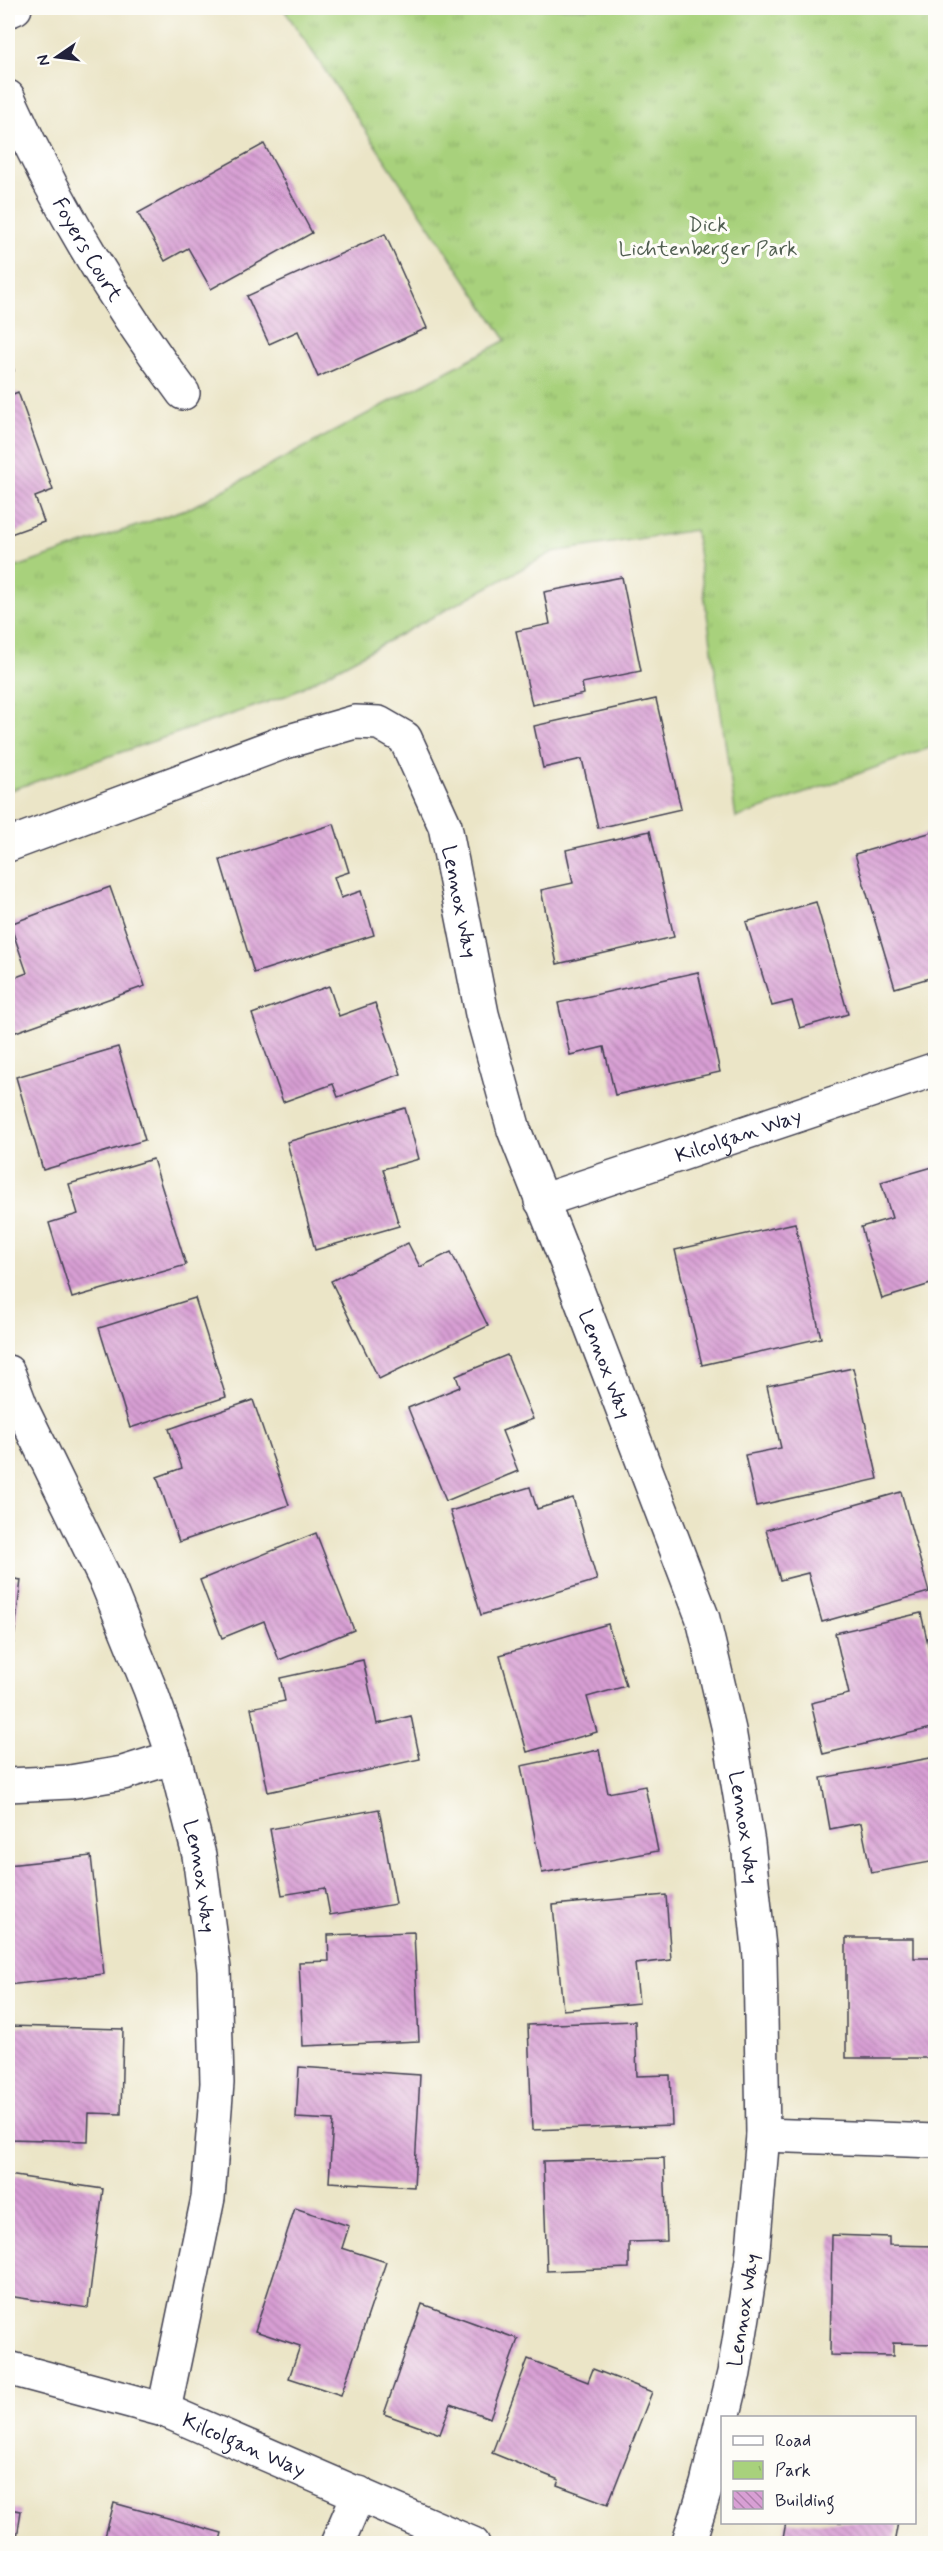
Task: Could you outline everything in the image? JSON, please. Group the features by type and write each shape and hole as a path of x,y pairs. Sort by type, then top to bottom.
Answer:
{"street":[{"path":"8,11 15,8"},
{"name":"Foyers Court","path":"8,97 31,149 66,216 145,342 183,393"},
{"name":"Lennox Way","path":"8,845 325,729 355,722 380,723 405,738 445,826 483,1014 514,1130 574,1281 702,1619 729,1730 748,1843 760,1957 763,2135 752,2260 734,2373 724,2416"},
{"name":"Kilcolgan Way","path":"541,1202 936,1069"},
{"name":"Lennox Way","path":"8,1372 22,1409 107,1583 174,1757 199,1855 214,1969 217,2083 208,2198 164,2410"},
{"path":"8,1785 70,1782 123,1773 174,1757"},
{"path":"763,2135 936,2141"},
{"name":"Kilcolgan Way","path":"8,2368 164,2410 473,2544"},
{"name":"Lennox Way","path":"688,2544 707,2484 721,2427"},
{"path":"337,2544 359,2493"}],"green space":[{"name":"Dick Lichtenberger Park","path":"283,8 935,8 935,746 736,818 695,530 553,552 288,695 8,791 8,570 192,507 506,340"}],"building":[{"path":"264,144 312,233 211,289 188,248 165,261 138,213"},
{"path":"385,234 427,328 318,377 298,331 269,344 247,296"},
{"path":"8,347 14,371 8,372"},
{"path":"18,392 53,490 35,497 44,522 8,535 8,396"},
{"path":"622,577 641,671 582,683 584,694 532,705 516,631 550,624 544,592"},
{"path":"656,699 681,809 598,828 582,759 543,768 534,726"},
{"path":"334,824 349,872 334,877 341,898 361,891 374,935 254,973 220,860"},
{"path":"650,831 674,937 557,964 541,890 573,883 566,850"},
{"path":"936,831 936,976 895,988 855,854"},
{"path":"110,887 145,986 13,1033 8,1017 8,980 27,973 10,924"},
{"path":"816,902 848,1014 800,1028 792,1001 772,1006 746,922"},
{"path":"698,972 720,1072 615,1095 604,1047 570,1055 558,1003"},
{"path":"329,986 339,1016 375,1003 401,1074 338,1097 333,1084 283,1102 252,1014"},
{"path":"118,1047 145,1140 43,1170 16,1077"},
{"path":"405,1108 419,1159 383,1169 399,1226 315,1250 287,1142"},
{"path":"153,1159 186,1265 72,1298 49,1223 78,1214 69,1184"},
{"path":"936,1166 936,1287 934,1283 882,1299 861,1227 892,1218 881,1182"},
{"path":"795,1223 821,1338 702,1365 675,1250"},
{"path":"408,1243 420,1267 451,1252 488,1326 379,1379 331,1281"},
{"path":"195,1298 226,1397 130,1428 99,1328"},
{"path":"507,1355 533,1419 502,1431 518,1471 446,1501 408,1408 460,1387 456,1376"},
{"path":"853,1368 878,1479 756,1506 745,1455 781,1448 767,1386"},
{"path":"253,1400 289,1505 179,1542 157,1477 182,1468 169,1429"},
{"path":"530,1487 537,1509 573,1498 597,1580 481,1615 450,1511"},
{"path":"901,1492 929,1592 822,1622 808,1573 780,1580 766,1530"},
{"path":"316,1533 354,1630 279,1660 264,1621 222,1638 200,1580"},
{"path":"8,1578 21,1580 9,1680 8,1679"},
{"path":"921,1613 930,1653 936,1652 936,1727 823,1754 811,1703 849,1694 835,1633"},
{"path":"608,1624 626,1686 587,1697 597,1732 527,1752 500,1655"},
{"path":"363,1660 377,1724 411,1716 420,1759 268,1792 251,1708 285,1701 280,1678"},
{"path":"599,1750 608,1793 645,1786 658,1851 542,1873 521,1766"},
{"path":"936,1757 936,1861 871,1873 861,1823 830,1829 821,1778"},
{"path":"379,1809 396,1904 330,1915 325,1888 282,1895 270,1829"},
{"path":"91,1856 104,1974 8,1985 8,1865"},
{"path":"666,1895 671,1960 635,1964 639,2003 563,2010 553,1905"},
{"path":"414,1932 419,2041 303,2046 299,1962 329,1961 328,1935"},
{"path":"846,1938 914,1938 914,1958 936,1958 936,2058 846,2058"},
{"path":"635,2021 637,2076 670,2075 672,2125 532,2130 528,2025"},
{"path":"8,2026 123,2029 121,2114 89,2113 88,2141 8,2139"},
{"path":"299,2067 420,2075 414,2187 329,2182 333,2120 296,2118"},
{"path":"664,2158 667,2241 629,2242 629,2268 547,2271 543,2161"},
{"path":"8,2175 103,2189 88,2308 8,2296"},
{"path":"295,2208 349,2226 342,2248 386,2262 341,2395 289,2378 300,2346 255,2331"},
{"path":"832,2235 889,2237 889,2245 936,2246 936,2344 893,2343 893,2356 830,2355"},
{"path":"422,2304 518,2339 490,2418 451,2404 440,2434 384,2414"},
{"path":"528,2359 588,2382 593,2369 652,2392 608,2504 557,2485 559,2480 492,2453"},
{"path":"114,2503 222,2533 219,2544 103,2544"},
{"path":"8,2509 21,2511 16,2544 8,2544"},
{"path":"786,2524 898,2524 894,2544 782,2544"}]}
